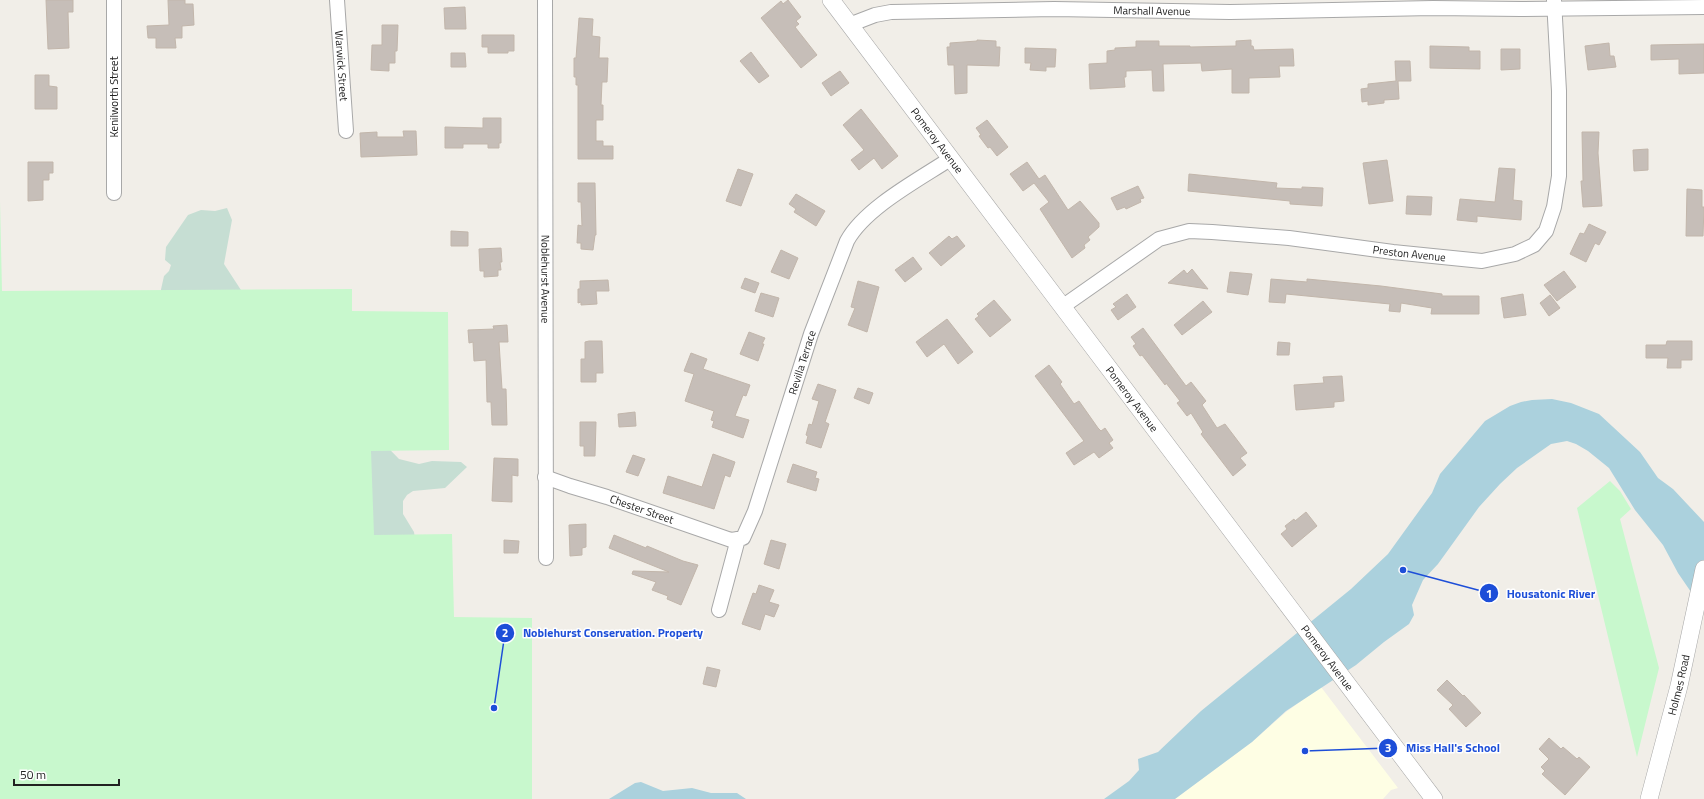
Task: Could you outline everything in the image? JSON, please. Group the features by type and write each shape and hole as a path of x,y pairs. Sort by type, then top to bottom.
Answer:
{"street":[{"name":"Kenilworth Street","path":"114,0 114,194"},
{"name":"Warwick Street","path":"337,0 346,131"},
{"name":"Noblehurst Avenue","path":"545,0 546,558"},
{"name":"Pomeroy Avenue","path":"831,0 1434,799"},
{"name":"Marshall Avenue","path":"849,25 875,15 891,12 1054,9 1230,12 1360,4 1554,4 1704,7"},
{"name":"Preston Avenue","path":"1062,307 1159,238 1190,231 1289,238 1393,252 1482,261 1515,254 1534,245 1546,231 1554,207 1560,176 1554,4"},
{"name":"Revilla Terrace","path":"719,610 738,539 743,538 755,511 811,334 853,229 885,202 950,159"},
{"name":"Chester Street","path":"546,477 570,486 607,496 731,540 738,539"},
{"name":"Holmes Road","path":"1649,799 1680,686 1695,606 1704,570"}],"shaded area":[{"path":"227,208 232,220 224,264 254,310 399,459 419,464 432,461 461,462 467,467 445,488 413,491 407,495 403,501 403,514 414,532 416,546 402,582 156,312 164,276 169,271 171,265 165,260 166,247 188,215 201,210 215,211"},
{"path":"1321,687 1398,788 1391,790 1383,799 1175,799 1252,742 1286,712"}],"green space":[{"path":"0,201 2,291 352,289 352,311 448,312 449,450 371,451 374,535 452,534 454,617 532,618 532,799 0,799"},
{"path":"1610,481 1620,491 1631,509 1620,519 1659,668 1637,757 1577,508"}],"water":[{"path":"1552,399 1571,403 1599,414 1640,452 1658,478 1673,489 1704,522 1704,611 1678,573 1663,545 1635,510 1609,468 1588,451 1576,444 1567,441 1551,444 1517,468 1479,507 1438,564 1423,580 1412,605 1414,615 1409,624 1356,665 1286,711 1252,742 1175,799 1104,799 1129,781 1139,770 1138,759 1158,752 1201,711 1351,589 1388,554 1432,493 1440,474 1485,421 1510,406 1521,402"},
{"path":"641,782 663,791 692,788 711,793 737,793 746,799 609,799 635,783"}],"building":[{"path":"46,0 73,0 73,12 68,12 69,48 48,49"},
{"path":"168,0 185,0 185,4 193,4 194,25 182,26 182,38 175,38 176,48 156,48 156,38 148,38 147,26 169,25"},
{"path":"788,0 801,17 796,21 799,24 795,27 817,55 801,68 761,18 781,1 783,4"},
{"path":"465,7 466,29 445,29 444,8"},
{"path":"579,18 593,19 592,36 600,37 599,58 608,58 607,82 602,82 601,105 603,105 603,120 596,120 596,141 603,141 603,146 613,146 613,159 578,159 578,85 576,85 576,77 574,77 574,58 576,58"},
{"path":"382,25 398,25 395,63 389,63 389,71 371,70 372,45 382,45"},
{"path":"482,35 514,35 514,51 508,51 508,53 488,53 488,47 482,47"},
{"path":"977,40 996,41 996,47 1000,47 999,66 967,65 967,93 955,94 954,65 948,65 947,47 950,47 950,43"},
{"path":"1251,40 1251,46 1253,46 1254,50 1293,49 1294,66 1279,66 1280,77 1249,78 1249,93 1232,93 1232,69 1202,71 1201,63 1163,64 1164,91 1153,91 1152,70 1126,71 1126,77 1124,77 1125,87 1090,89 1089,64 1107,63 1107,51 1115,50 1115,48 1136,47 1136,41 1159,41 1159,46 1190,47 1236,46 1236,41"},
{"path":"1609,43 1610,56 1614,56 1616,67 1588,70 1585,46"},
{"path":"1704,44 1704,73 1679,74 1679,59 1651,60 1651,45"},
{"path":"1430,46 1469,47 1469,51 1480,51 1480,69 1430,68"},
{"path":"1025,48 1056,49 1055,67 1046,67 1046,71 1030,70 1031,63 1025,63"},
{"path":"1501,49 1520,49 1520,69 1501,70"},
{"path":"751,52 769,76 759,83 740,61"},
{"path":"451,53 465,53 466,67 451,67"},
{"path":"1395,61 1410,61 1411,81 1398,81 1399,99 1384,100 1384,103 1368,105 1368,101 1362,102 1361,89 1368,88 1368,84 1396,81"},
{"path":"840,71 849,83 831,96 822,83"},
{"path":"35,75 49,75 49,86 57,87 57,109 35,109"},
{"path":"861,109 898,156 882,169 874,158 859,170 851,160 864,150 843,125"},
{"path":"483,118 501,118 501,143 499,143 499,148 488,148 488,144 463,144 463,148 445,148 445,127 483,128"},
{"path":"987,120 1008,147 997,156 990,147 988,148 979,136 981,135 976,128"},
{"path":"403,131 416,131 417,155 361,157 360,133 377,132 377,137 404,137"},
{"path":"1582,132 1599,132 1598,153 1602,206 1583,207 1581,181 1583,181"},
{"path":"1648,149 1648,170 1634,171 1633,150"},
{"path":"1387,160 1393,201 1369,204 1363,163"},
{"path":"28,162 53,162 53,173 49,173 49,180 43,180 43,200 28,201"},
{"path":"1027,162 1039,179 1045,175 1068,210 1080,201 1099,223 1099,227 1088,237 1090,240 1084,245 1085,248 1072,258 1040,209 1049,202 1034,183 1023,191 1010,174"},
{"path":"1499,168 1515,169 1513,200 1522,201 1521,220 1477,216 1477,222 1457,220 1460,199 1495,202"},
{"path":"738,169 753,174 741,206 726,201"},
{"path":"1189,174 1277,183 1276,188 1323,188 1322,206 1290,204 1290,201 1188,191"},
{"path":"578,183 595,183 596,235 593,250 581,249 581,243 577,243 578,225 582,226 581,202 578,202"},
{"path":"1138,186 1144,198 1140,199 1141,202 1126,209 1125,207 1117,210 1111,198"},
{"path":"1687,189 1702,190 1702,207 1704,207 1703,236 1686,236"},
{"path":"796,194 825,211 816,226 794,212 796,209 789,204"},
{"path":"1407,196 1432,197 1431,215 1406,214"},
{"path":"1589,224 1606,232 1599,245 1595,243 1586,262 1570,254 1580,233 1584,234"},
{"path":"451,231 468,232 468,246 451,246"},
{"path":"949,236 952,239 957,236 965,246 941,266 929,253"},
{"path":"501,248 502,262 500,262 501,270 498,270 498,276 484,277 484,271 480,271 479,249"},
{"path":"781,250 798,258 789,279 771,272"},
{"path":"913,257 922,269 905,282 895,270"},
{"path":"1192,269 1208,289 1168,283 1184,270 1187,274"},
{"path":"1564,271 1576,287 1557,301 1544,285"},
{"path":"1230,272 1252,274 1248,295 1227,292"},
{"path":"745,278 759,283 755,293 741,288"},
{"path":"1271,279 1307,282 1307,279 1381,286 1442,294 1442,296 1479,296 1479,314 1431,314 1432,308 1401,303 1400,312 1389,311 1390,304 1286,294 1285,303 1269,302"},
{"path":"608,280 609,291 596,291 597,304 581,305 581,302 578,303 578,289 580,289 580,281"},
{"path":"858,281 879,287 867,332 848,325 855,308 851,307"},
{"path":"761,293 779,298 773,317 755,311"},
{"path":"1127,294 1136,307 1118,320 1111,310 1116,307 1113,304"},
{"path":"1523,294 1526,315 1504,318 1501,298"},
{"path":"1550,295 1560,308 1549,316 1540,303"},
{"path":"994,300 1011,320 990,337 975,319 979,316 977,314"},
{"path":"1203,301 1212,312 1182,335 1174,325"},
{"path":"947,319 973,352 958,364 944,344 927,357 916,342"},
{"path":"507,325 508,342 499,342 502,389 506,389 507,425 492,425 491,402 487,402 486,360 474,361 473,342 469,343 468,330 494,329 493,326"},
{"path":"1143,328 1186,386 1191,382 1206,401 1202,405 1217,428 1225,424 1247,453 1240,458 1246,465 1233,476 1201,434 1203,432 1191,413 1187,416 1177,403 1180,401 1133,346 1136,344 1131,337"},
{"path":"749,332 765,338 758,361 740,354"},
{"path":"602,341 603,373 596,373 596,382 581,382 581,359 585,359 585,342"},
{"path":"1667,341 1692,341 1692,360 1681,360 1681,368 1667,368 1668,358 1646,358 1646,345 1666,345"},
{"path":"1278,342 1290,343 1289,355 1277,355"},
{"path":"691,353 707,359 703,369 750,385 746,396 743,395 735,416 749,420 743,438 712,427 714,421 711,420 714,411 685,401 694,374 684,371"},
{"path":"1049,365 1062,382 1060,384 1074,404 1079,401 1098,428 1101,431 1105,428 1113,440 1109,443 1113,448 1099,458 1094,452 1074,465 1066,453 1084,441 1035,376"},
{"path":"1342,376 1344,401 1334,402 1334,407 1296,410 1294,385 1324,383 1323,377"},
{"path":"818,384 836,390 825,422 829,424 821,448 806,443 808,436 806,435 809,424 812,425 819,401 812,399"},
{"path":"858,388 873,393 869,404 854,398"},
{"path":"635,412 636,426 619,427 618,414"},
{"path":"580,422 596,422 595,456 584,456 584,446 580,446"},
{"path":"713,454 735,462 730,477 725,475 714,509 663,493 668,476 702,487"},
{"path":"633,455 645,459 638,476 626,472"},
{"path":"494,458 518,459 518,476 512,475 512,502 492,501"},
{"path":"793,464 817,472 815,478 819,479 816,491 787,482"},
{"path":"1306,512 1317,526 1292,547 1281,534 1287,529 1285,526 1294,519 1295,521"},
{"path":"586,524 586,547 582,548 582,555 570,556 569,525"},
{"path":"614,535 646,548 647,546 683,561 698,565 681,605 667,599 668,596 652,590 656,582 632,574 633,571 669,572 609,548"},
{"path":"504,540 519,541 518,553 504,553"},
{"path":"771,540 786,544 779,569 764,564"},
{"path":"759,585 774,590 769,602 779,605 774,617 765,614 760,630 742,624 753,593 756,594"},
{"path":"707,667 720,670 716,687 703,684"},
{"path":"1447,680 1481,713 1466,727 1449,709 1453,705 1437,690"},
{"path":"1549,738 1561,749 1563,747 1577,759 1579,757 1590,767 1565,795 1542,774 1545,771 1541,767 1549,759 1539,749"}],"place":[{"name":"Housatonic River","path":"1403,570"},
{"name":"Noblehurst Conservation. Property","path":"494,708"},
{"name":"Miss Hall's School","path":"1305,751"}]}
